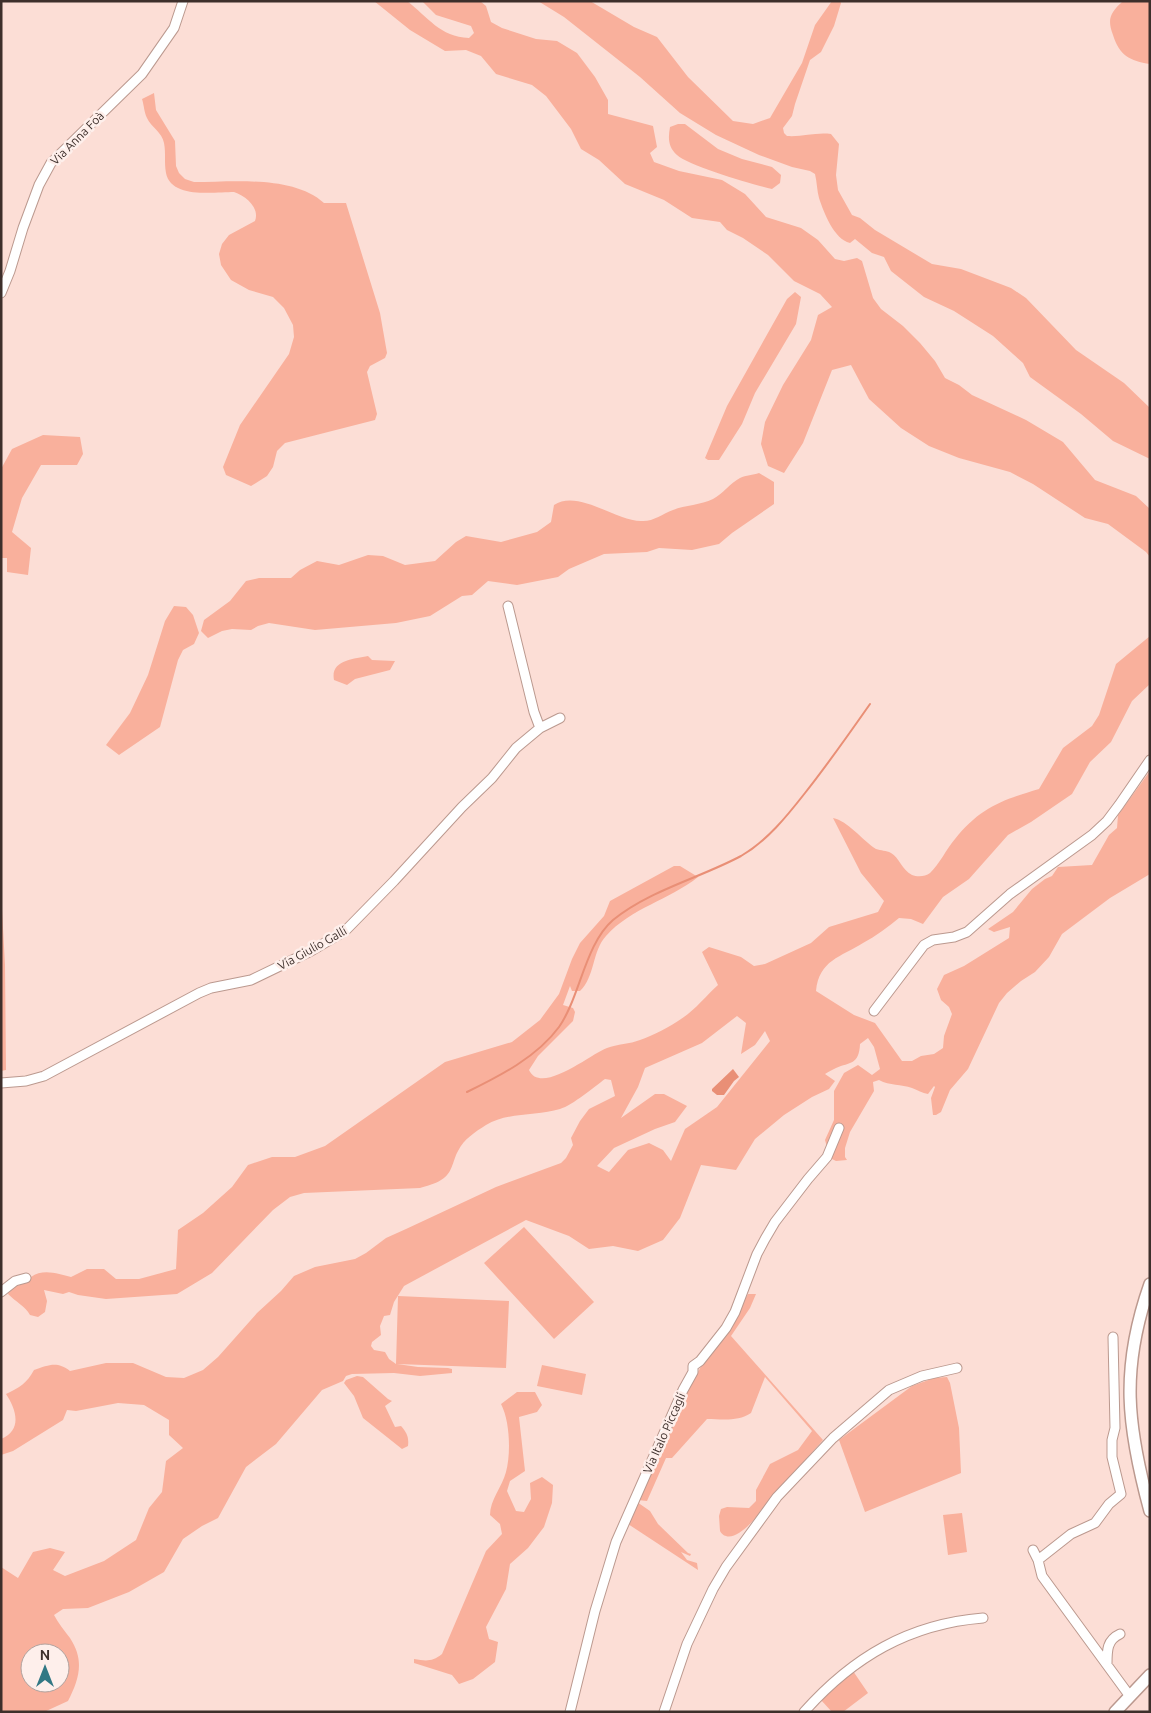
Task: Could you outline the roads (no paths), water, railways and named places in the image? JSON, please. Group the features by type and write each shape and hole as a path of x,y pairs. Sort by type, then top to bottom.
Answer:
{"street":[{"name":"Via Anna Foà","path":"1,293 39,185 52,163 142,74 174,28 183,1"},
{"path":"508,606 534,712 540,728"},
{"name":"Via Giulio Galli","path":"1,1084 26,1081 44,1076 206,990 252,980 311,951 345,931 462,807 492,778 516,748 540,728 560,718"},
{"path":"874,1011 924,944 967,932 1010,894 1099,830 1150,760"},
{"name":"Via Italo Piccagli","path":"570,1712 599,1596 618,1537 683,1390 693,1372 693,1366 700,1361 736,1312 757,1254 765,1239 775,1222 808,1179 828,1157 839,1128"},
{"path":"1,1292 15,1280 26,1278"},
{"path":"1150,1284 1147,1300 1133,1342 1129,1399 1133,1435 1150,1511"},
{"path":"1038,1560 1071,1534 1096,1523 1109,1504 1121,1494 1112,1457 1112,1440 1115,1428 1113,1337"},
{"path":"664,1712 684,1653 713,1589 726,1567 771,1504 833,1438 885,1393 900,1384 916,1378 957,1368"},
{"path":"1033,1550 1042,1576 1129,1695"},
{"path":"804,1712 831,1684 859,1661 880,1648 936,1625 983,1618"},
{"path":"1107,1664 1108,1644 1120,1634"},
{"path":"1115,1712 1129,1695 1150,1675"}],"waterway":[{"path":"467,1092 517,1065 550,1038 566,1015 589,956 604,930 613,920 643,900 741,856 768,836 814,782 870,704"}]}
